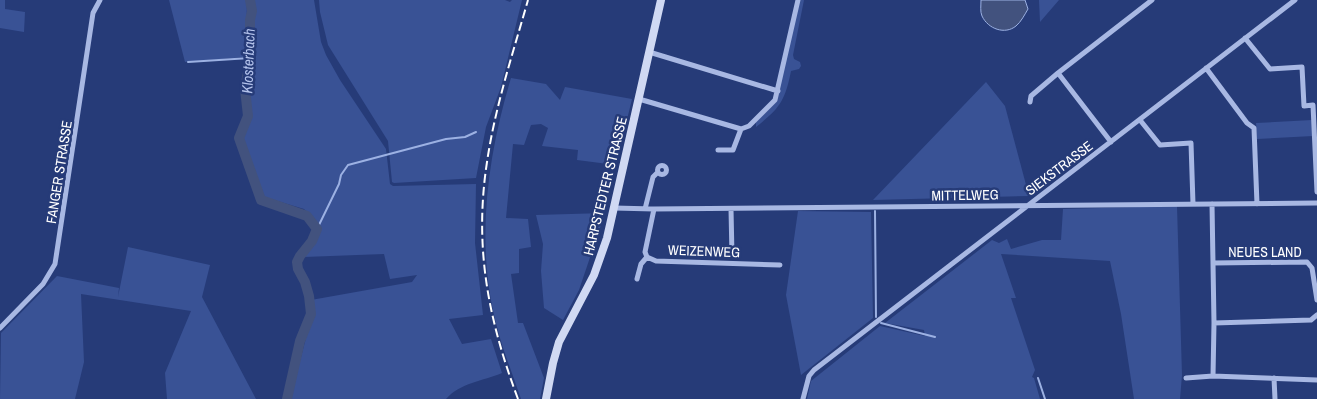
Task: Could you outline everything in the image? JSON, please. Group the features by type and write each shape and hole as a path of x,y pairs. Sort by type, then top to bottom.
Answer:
{"street":[{"name":"FANGER STRASSE","path":"0,328 18,312 43,284 55,264 93,13 100,0"},
{"name":"HARPSTEDTER STRASSE","path":"546,399 559,342 594,275 607,238 661,0"},
{"path":"639,99 741,128 749,126 775,100 798,0"},
{"path":"1030,102 1031,96 1058,73 1152,0"},
{"name":"SIEKSTRASSE","path":"803,399 809,376 814,370 1295,0"},
{"path":"1245,38 1270,69 1302,67 1304,106 1313,105 1317,192"},
{"path":"649,52 778,92"},
{"path":"1206,68 1247,123 1254,128 1257,204"},
{"path":"1058,73 1111,142"},
{"path":"1140,120 1160,145 1191,143 1193,204"},
{"path":"718,150 733,150 741,128"},
{"path":"645,210 653,177 658,172"},
{"name":"MITTELWEG","path":"614,208 645,210 1317,203"},
{"name":"NEUES LAND","path":"1212,204 1213,376"},
{"path":"731,208 732,256"},
{"path":"637,280 641,264 647,257 645,247 654,209"},
{"name":"WEIZENWEG","path":"647,257 656,261 780,265"},
{"name":"NEUES LAND","path":"1212,263 1307,262 1312,268 1317,300"},
{"path":"1214,323 1311,320 1317,316"},
{"path":"1186,378 1213,376 1317,380"},
{"path":"1274,378 1275,399"}],"shaded area":[{"path":"0,0 5,0 5,9 25,12 24,32 0,28"},
{"path":"169,0 247,0 246,57 185,62"},
{"path":"252,0 314,0 321,42 326,55 340,80 386,149 390,184 393,186 476,184 475,243 483,315 449,319 462,344 491,339 502,373 458,389 446,399 290,399 312,315 311,300 412,282 417,275 390,279 384,254 304,257 315,243 320,225 304,209 264,197 241,138 250,117 248,88 252,62"},
{"path":"319,0 505,0 510,2 512,0 522,0 501,87 486,127 476,178 392,182 388,141 328,45"},
{"path":"799,0 804,0 793,55 794,59 800,62 801,66 799,69 791,71 784,97 776,109 756,127 756,122 776,102"},
{"path":"981,0 1025,0 1028,9 1016,26 1012,29 1002,30 992,27 985,21 981,13"},
{"path":"1039,0 1059,0 1040,22"},
{"path":"511,78 546,84 560,100 565,87 632,99 616,165 577,160 578,150 542,146 548,128 541,124 531,125 524,145 513,144 506,218 528,219 531,247 519,249 519,273 511,274 518,323 523,323 544,378 540,399 521,399 497,327 490,296 487,265 485,233 490,170"},
{"path":"986,82 1005,106 1029,196 873,200"},
{"path":"1312,120 1313,136 1257,139 1256,123"},
{"path":"1177,206 1182,375 1180,399 1134,399 1121,314 1110,261 1001,254 1016,298 1011,298 1035,370 1032,377 1034,378 1040,399 807,399 811,381 880,326 925,336 924,330 885,323 992,240 999,243 1007,239 1011,249 1042,240 1061,240 1063,209"},
{"path":"798,211 871,212 873,318 801,375 786,295"},
{"path":"605,213 579,290 563,320 544,308 541,271 543,244 536,215"},
{"path":"128,247 210,265 202,297 256,399 167,399 165,373 191,311 81,294 84,362 75,399 0,399 1,333 57,276 119,288 118,297"}],"waterway":[{"name":"Klosterbach","path":"250,0 252,11 250,20 250,60 245,89 248,116 239,138 261,200 307,216 317,229 312,241 297,262 309,296 311,314 300,341 287,399"},
{"path":"188,62 250,58"},
{"path":"317,229 339,184 341,175 348,165 446,139 465,137 476,132"},
{"path":"875,211 876,317"},
{"path":"881,323 935,337"},
{"path":"1038,378 1045,399"}],"railway":[{"path":"518,399 499,340 486,282 482,224 483,193 490,141 528,0"}]}
